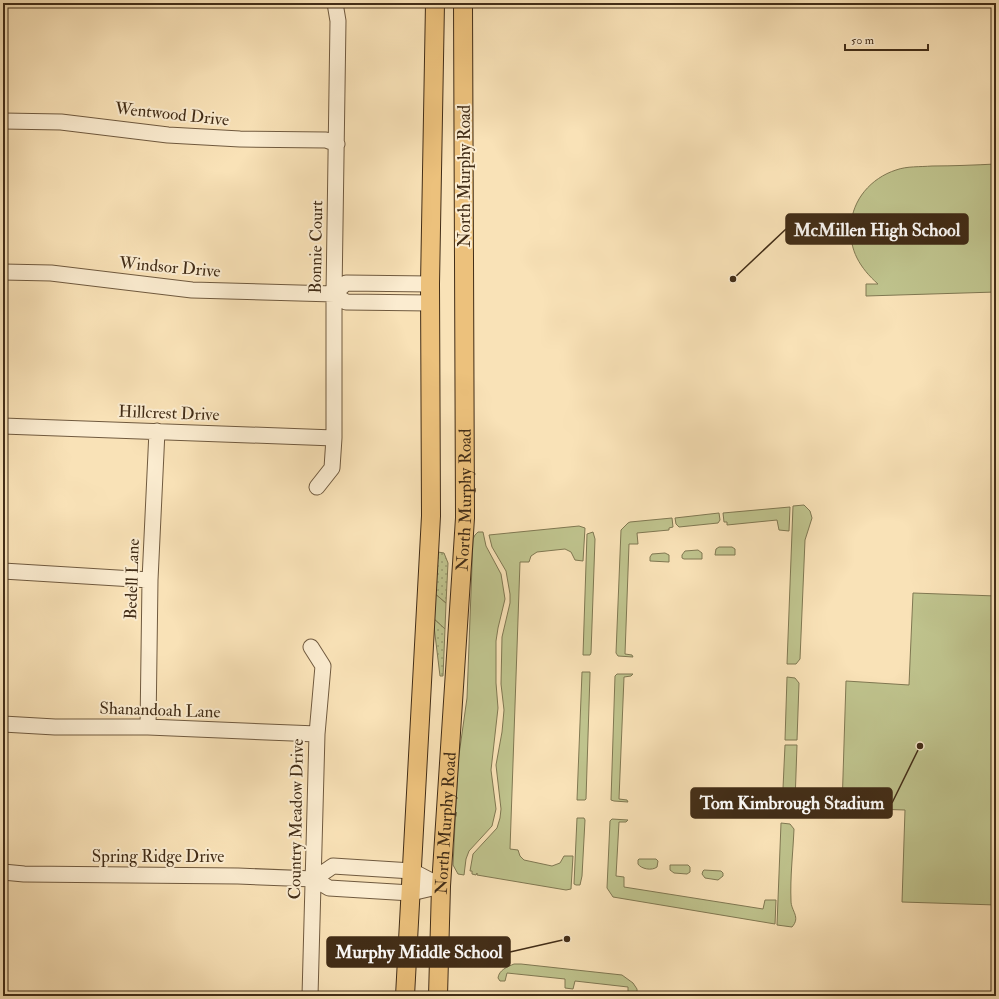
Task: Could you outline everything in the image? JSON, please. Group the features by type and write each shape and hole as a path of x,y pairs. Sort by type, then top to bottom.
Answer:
{"main road":[{"name":"North Murphy Road","path":"405,996 431,516 430,284 435,3"},
{"name":"North Murphy Road","path":"438,996 442,886 465,518 463,3"}],"street":[{"name":"Bonnie Court","path":"317,487 332,468 334,438 334,294 338,21 335,3"},
{"name":"Wentwood Drive","path":"3,121 61,122 168,135 240,140 326,140 337,144"},
{"name":"Windsor Drive","path":"3,272 51,273 192,290 334,294 346,302 430,303"},
{"path":"334,294 346,283 430,284"},
{"name":"Hillcrest Drive","path":"3,426 334,438"},
{"name":"Bedell Lane","path":"148,727 150,580 157,432"},
{"path":"3,571 150,580"},
{"name":"Country Meadow Drive","path":"310,996 317,734 323,666 311,647"},
{"name":"Shanandoah Lane","path":"3,724 55,727 148,727 317,734"},
{"path":"314,878 333,866 412,871 442,886"},
{"name":"Spring Ridge Drive","path":"3,872 24,874 314,878 329,888 411,894 442,886"}],"green space":[{"path":"996,164 996,292 866,296 866,284 878,284 866,272 857,258 851,235 852,216 864,191 879,178 896,170 905,168"},
{"path":"804,505 810,511 812,518 805,540 800,659 796,664 787,664 793,506"},
{"path":"790,507 789,531 779,530 777,520 727,525 727,522 724,522 723,513"},
{"path":"719,513 720,520 718,523 679,527 676,524 675,518"},
{"path":"672,518 673,527 669,528 669,530 637,533 638,544 629,544 625,654 632,655 633,657 618,656 616,653 621,530 630,522"},
{"path":"579,526 585,528 583,561 575,560 571,552 565,549 537,552 531,556 529,562 520,562 510,849 518,850 520,856 524,860 552,866 560,863 564,856 573,856 571,889 566,890 477,875 477,873 476,875 472,874 472,871 470,871 473,854 497,828 501,809 496,765 504,710 501,684 502,637 510,603 510,594 506,571 492,547 489,535"},
{"path":"478,532 483,532 486,546 501,574 505,599 496,641 496,683 498,708 491,770 496,809 492,826 469,851 466,859 464,875 458,874 453,865 458,762 467,698 473,539"},
{"path":"593,532 595,539 591,653 590,655 583,655 587,534"},
{"path":"719,547 732,547 735,549 735,555 715,555 716,549"},
{"path":"698,550 702,553 702,559 682,558 685,551"},
{"path":"438,552 444,553 448,563 446,603 433,592"},
{"path":"665,553 669,555 669,562 650,561 652,554"},
{"path":"433,592 446,603 445,629 433,618"},
{"path":"913,593 996,596 996,905 902,902 905,810 842,808 846,681 909,685"},
{"path":"433,618 445,629 443,676 440,676"},
{"path":"582,672 590,672 586,799 577,800"},
{"path":"617,674 633,674 631,676 624,677 619,799 627,800 628,802 611,800 615,676"},
{"path":"787,677 795,678 799,683 797,740 785,740"},
{"path":"785,745 797,745 795,802 794,807 789,810 782,810"},
{"path":"577,818 584,818 585,820 582,876 580,885 574,884"},
{"path":"612,819 628,820 626,822 619,822 616,876 624,877 624,887 763,909 765,900 776,900 775,924 613,897 607,888 610,821"},
{"path":"781,823 790,824 794,829 791,874 791,905 796,920 792,927 777,925"},
{"path":"639,859 656,859 658,861 657,867 650,869 639,866"},
{"path":"670,865 688,865 690,867 690,872 687,874 674,873 670,870"},
{"path":"704,870 721,871 723,876 718,880 705,878 702,874"},
{"path":"514,964 622,975 633,983 637,989 637,993 635,996 629,996 628,987 575,981 573,989 565,988 565,979 507,973 505,981 500,981 498,978 500,973 504,969"}],"place":[{"name":"McMillen High School","path":"733,279"},
{"name":"Tom Kimbrough Stadium","path":"920,746"},
{"name":"Murphy Middle School","path":"567,939"}]}
